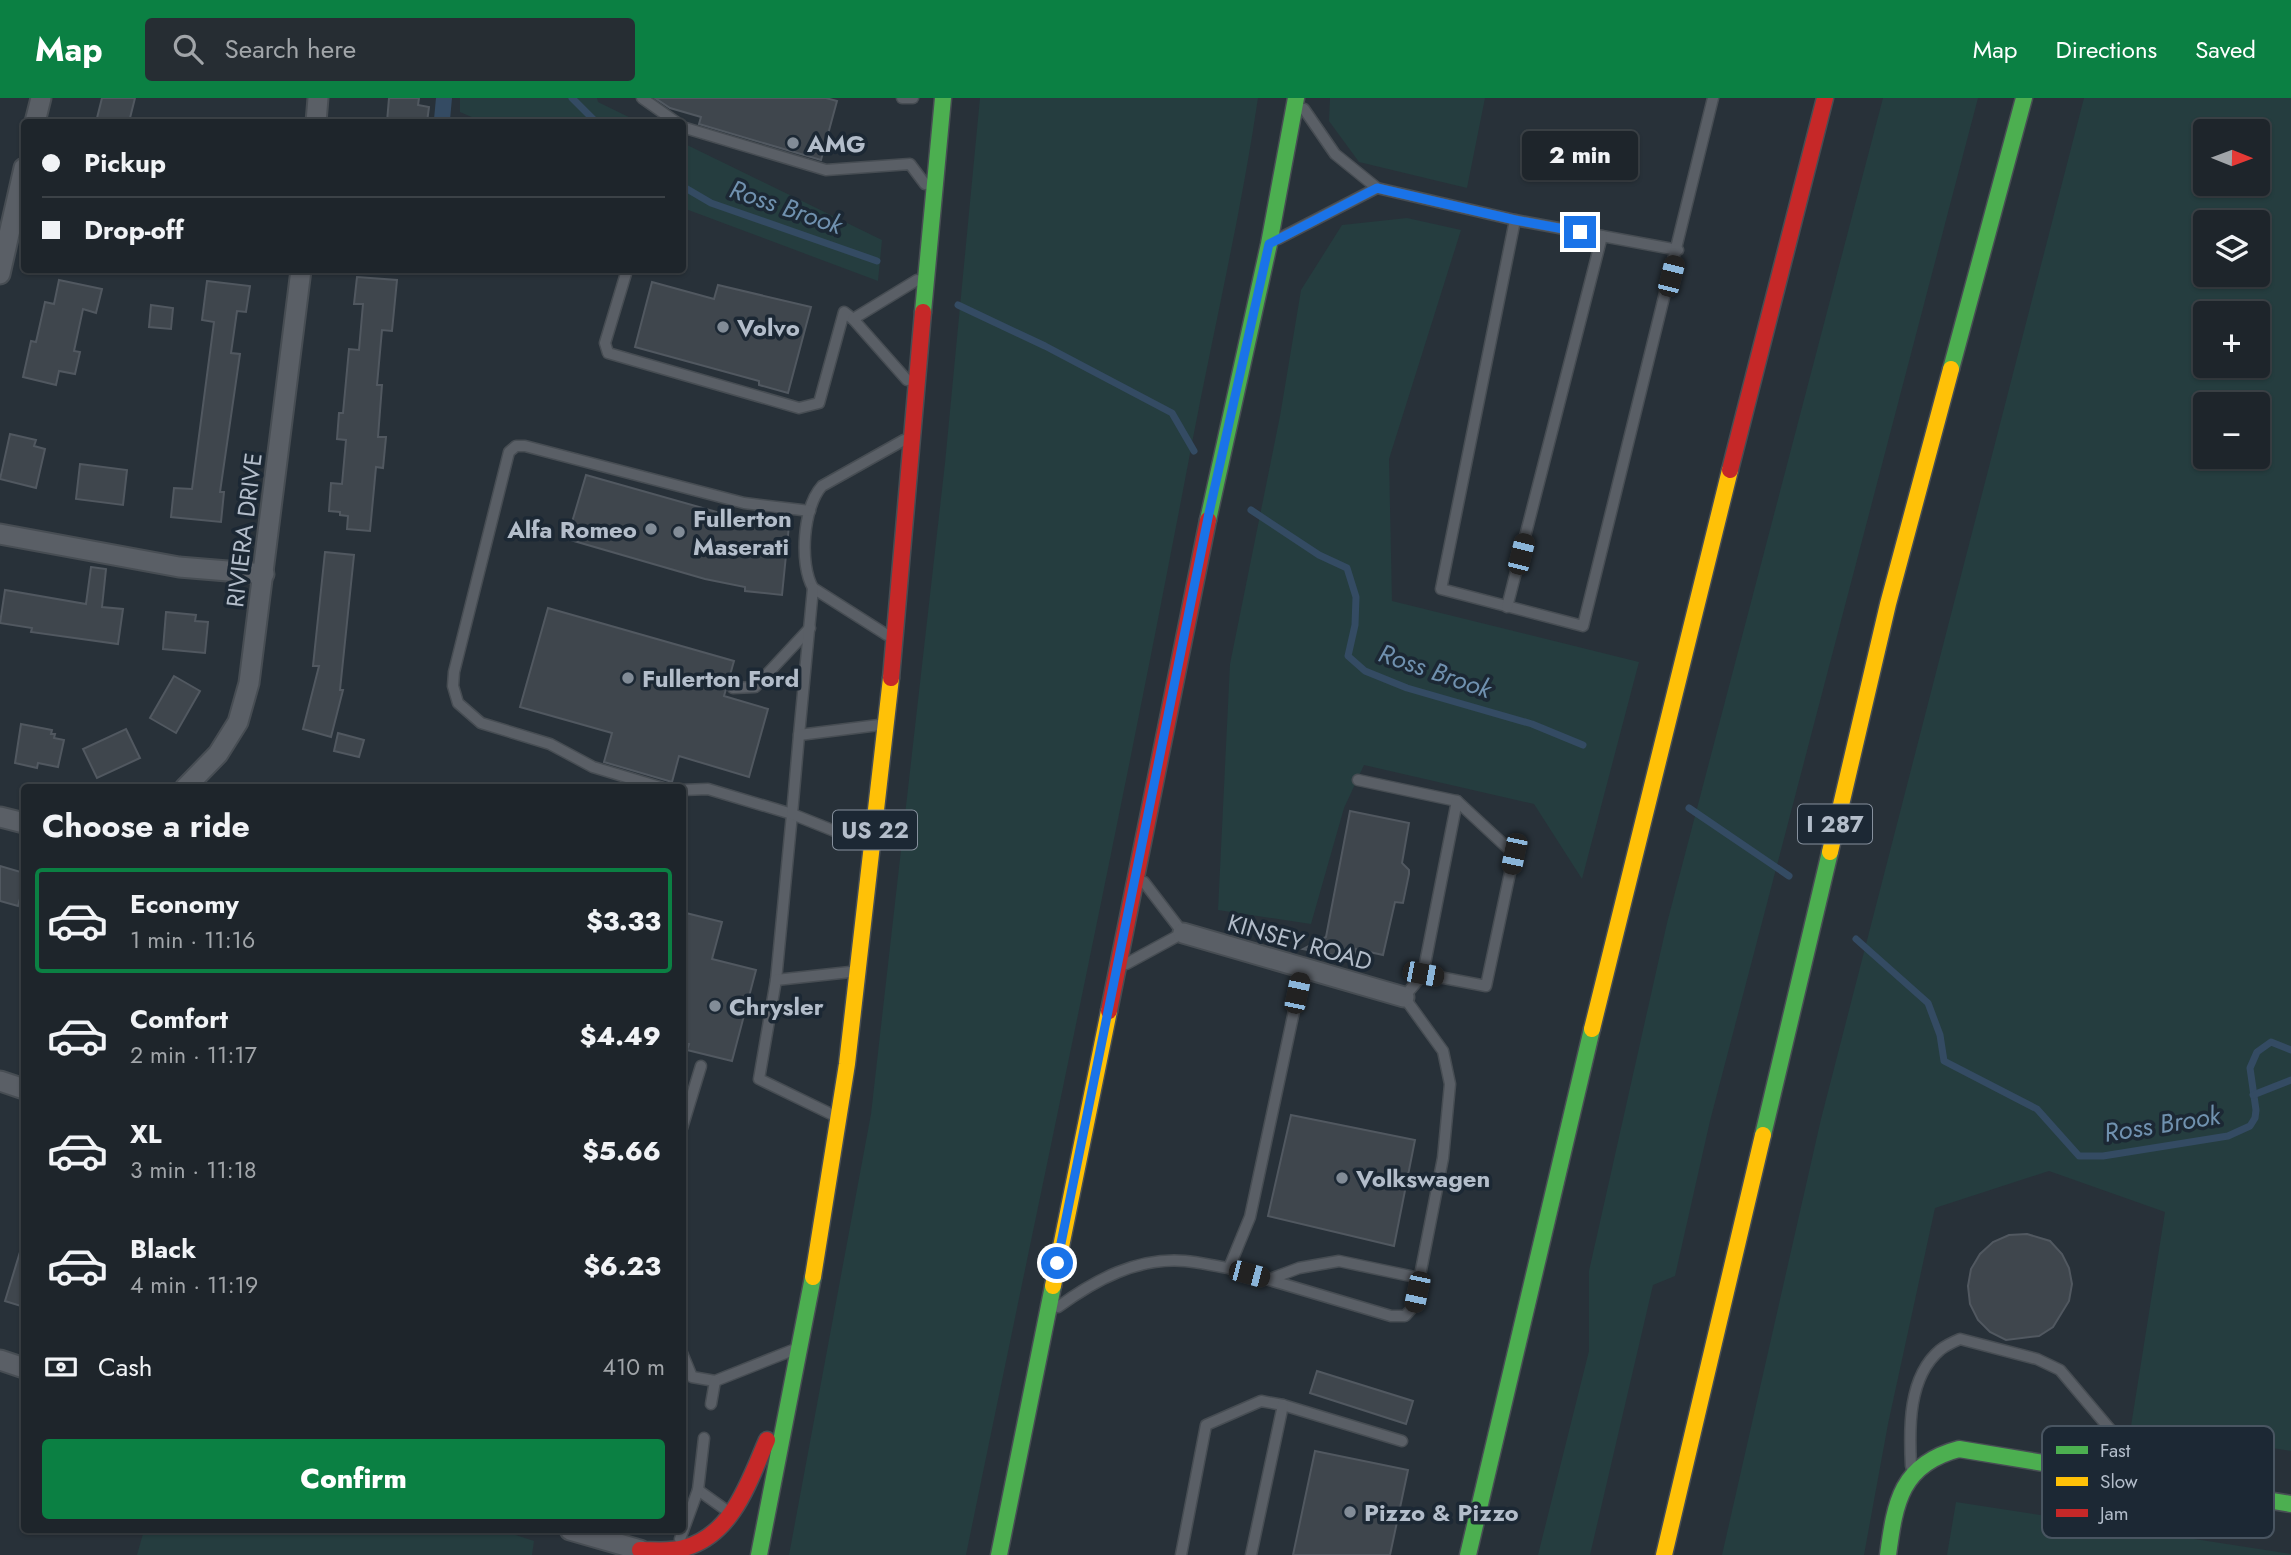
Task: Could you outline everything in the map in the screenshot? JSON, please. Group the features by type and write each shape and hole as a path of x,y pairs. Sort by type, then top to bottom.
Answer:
{"main road":[{"name":"US 22","path":"759,1555 793,1382 838,1118 858,971 895,640 915,389 943,98"},
{"path":"999,1555 1209,513 1269,244 1296,98"},
{"path":"1468,1555 1645,807 1713,530 1825,98"},
{"name":"I 287","path":"1664,1555 1888,604 2024,98"},
{"path":"633,1551 676,1549 698,1543 713,1534 731,1514 743,1494 793,1382"},
{"path":"1888,1555 1900,1494 1912,1473 1940,1452 1959,1449 2042,1463"},
{"path":"1008,1510 1010,1555"}],"street":[{"path":"36,119 40,98"},
{"path":"316,119 318,98"},
{"path":"0,274 21,181"},
{"name":"RIVIERA DRIVE","path":"194,784 218,754 238,722 249,683 301,273"},
{"path":"0,534 179,567 264,574"},
{"path":"0,817 21,822"},
{"name":"KINSEY ROAD","path":"1183,933 1404,997"},
{"path":"0,1082 21,1088"},
{"path":"0,1360 21,1367"},
{"path":"579,1533 633,1551"}],"lane":[{"path":"643,98 672,119"},
{"path":"902,98 913,98"},
{"path":"1296,98 1335,154 1377,188 1515,220 1678,250"},
{"path":"1515,220 1440,589 1583,626 1678,250 1713,98"},
{"path":"686,129 826,170 910,164 934,197"},
{"path":"1269,244 1377,188"},
{"path":"1507,607 1602,236"},
{"path":"625,273 605,342 608,353 799,408 819,403 844,312 915,389"},
{"path":"853,319 926,274"},
{"path":"895,640 813,588 808,579 804,559 814,495 822,486 911,436"},
{"path":"650,784 593,767 550,744 481,723 458,703 453,686 454,672 509,452 516,446 526,446 744,503 810,511"},
{"path":"813,588 776,980 759,1079 838,1118"},
{"path":"733,688 755,687 811,628"},
{"path":"799,735 886,724"},
{"path":"1358,780 1457,801 1514,854 1486,986 1423,974"},
{"path":"686,790 708,789 792,814 873,847"},
{"path":"1046,1316 1082,1290 1111,1275 1142,1263 1185,1261 1228,1268 1400,1317 1412,1310 1443,1158 1450,1084 1443,1051 1404,997 1423,974 1457,801"},
{"path":"1116,969 1183,933 1136,870"},
{"path":"1228,1268 1250,1217 1303,969"},
{"path":"776,980 858,971"},
{"path":"686,1115 701,1066"},
{"path":"1270,1279 1299,1268 1330,1261 1420,1278"},
{"path":"1912,1473 1912,1414 1918,1378 1940,1350 1960,1339 2037,1359 2060,1370 2107,1426"},
{"path":"686,1363 692,1377 715,1381 799,1348"},
{"path":"711,1404 715,1381"},
{"path":"1181,1555 1206,1425 1261,1401 1283,1405 1402,1441"},
{"path":"1251,1555 1283,1405"},
{"path":"686,1522 698,1490 704,1438"},
{"path":"698,1490 731,1514"},
{"path":"676,1549 682,1533"}],"green space":[{"path":"460,98 597,98 598,102 633,119 476,119 460,112"},
{"path":"980,98 1258,98 1138,721 966,1555 789,1555 871,1114 945,463"},
{"path":"1330,98 1485,98 1467,188 1359,162 1329,121"},
{"path":"1883,98 1978,98 1710,1121 1675,1276 1653,1285 1590,1555 1538,1555 1589,1351 1589,1271 1667,923"},
{"path":"2084,98 2291,98 2291,1451 2274,1448 2274,1426 2131,1426 2165,1212 2049,1171 1935,1208 1888,1424 1864,1555 1722,1555 1821,1119"},
{"path":"686,144 882,240 878,281 686,209"},
{"path":"1407,218 1461,230 1389,459 1392,601 1639,662 1582,879 1534,804 1364,765 1344,808 1311,924 1218,910 1230,664 1280,416 1301,290 1342,225"},
{"path":"1956,1502 2042,1515 2042,1538 2188,1538 2291,1554 2291,1555 1947,1555"},
{"path":"143,1533 509,1533 534,1541 532,1555 137,1555"}],"water":[{"path":"436,98 452,98 450,119 434,119"}],"building":[{"path":"102,98 135,98 130,119 97,119"},
{"path":"389,98 419,98 418,105 429,107 427,119 387,119"},
{"name":"AMG","path":"655,98 826,98 837,101 821,160 699,124 701,117 670,108"},
{"path":"357,277 397,280 392,331 382,330 377,385 382,385 378,437 386,437 383,468 376,467 370,531 347,529 348,516 329,511 331,483 342,484 346,440 337,439 339,413 343,413 349,349 359,350 363,304 354,304"},
{"path":"59,280 102,289 96,313 83,309 74,351 80,352 75,374 59,371 56,385 23,377 31,341 36,342 45,302 54,304"},
{"path":"207,281 250,286 246,312 237,311 231,353 240,354 220,492 224,492 221,522 171,517 174,488 192,489 214,322 202,320"},
{"name":"Volvo","path":"652,282 714,299 718,285 811,307 788,393 759,385 759,381 635,347"},
{"path":"151,305 173,308 171,329 149,327"},
{"path":"10,434 36,440 34,446 45,449 36,488 0,479"},
{"path":"80,464 127,470 123,505 76,499"},
{"name":"Fullerton Maserati","path":"586,475 738,518 789,525 782,595 745,591 745,587 705,579 567,539"},
{"path":"325,552 354,555 340,690 343,690 331,737 303,729 319,666 313,666"},
{"path":"91,567 106,569 102,607 123,609 118,644 31,632 32,628 0,623 5,590 86,604"},
{"name":"Fullerton Ford","path":"548,608 734,661 724,696 768,709 749,777 679,756 672,782 604,762 612,733 520,707"},
{"path":"166,612 196,615 195,621 208,622 205,653 163,649"},
{"path":"174,676 200,691 176,733 150,718"},
{"path":"21,724 52,730 54,738 64,740 58,767 38,763 37,768 15,763"},
{"path":"126,729 140,758 97,778 83,749"},
{"path":"338,733 364,740 359,757 334,751"},
{"path":"1350,811 1409,823 1402,863 1409,870 1409,874 1403,903 1395,902 1383,955 1356,949 1354,959 1303,949 1326,937"},
{"path":"0,866 21,872 18,906 0,901"},
{"name":"Chrysler","path":"686,913 722,922 712,959 756,970 732,1061 687,1050 689,1044 686,1044"},
{"name":"Volkswagen","path":"1291,1115 1415,1140 1394,1246 1268,1216"},
{"path":"2027,1234 2050,1241 2062,1254 2069,1268 2072,1284 2069,1301 2053,1327 2039,1336 2006,1340 1990,1332 1978,1320 1970,1304 1968,1286 1971,1269 1980,1254 1993,1242 2009,1235"},
{"path":"20,1252 21,1252 21,1306 5,1301"},
{"path":"1317,1371 1413,1401 1406,1424 1310,1393"},
{"name":"Pizzo & Pizzo","path":"1315,1451 1408,1470 1390,1555 1293,1555"}],"waterway":[{"name":"Ross Brook","path":"572,98 593,119"},
{"name":"Ross Brook","path":"686,188 711,203 877,261"},
{"name":"Ross Brook","path":"958,305 1045,346 1172,413 1194,451"},
{"name":"Ross Brook","path":"1251,510 1319,555 1347,568 1356,597 1355,625 1348,656 1365,671 1407,688 1532,724 1583,745"},
{"name":"Ross Brook","path":"1689,808 1789,876"},
{"name":"Ross Brook","path":"1856,939 1928,1003 1940,1035 1944,1061 2037,1109 2079,1156 2103,1156 2228,1136 2250,1126 2256,1110 2250,1068 2257,1052 2271,1042 2291,1050"},
{"path":"2253,1095 2291,1080"}],"traffic: fast":[{"path":"923,312 943,98"},
{"path":"1208,520 1269,244 1296,98"},
{"path":"1951,369 2024,98"},
{"path":"1763,1135 1830,852"},
{"path":"1468,1555 1592,1029"},
{"path":"759,1555 813,1277"},
{"path":"999,1555 1053,1286"},
{"path":"1888,1555 1898,1502 1904,1488 1924,1464 1959,1449 2042,1463"},
{"path":"2274,1501 2291,1504"}],"traffic: slow":[{"path":"1830,852 1888,604 1951,369"},
{"path":"1592,1029 1730,470"},
{"path":"813,1277 847,1064 891,678"},
{"path":"1053,1286 1109,1011"},
{"path":"1664,1555 1763,1135"}],"traffic: jam":[{"path":"1730,470 1825,98"},
{"path":"891,678 923,312"},
{"path":"1109,1011 1208,520"},
{"path":"640,1550 684,1548 715,1531 727,1519 746,1489 767,1440"}],"place":[{"name":"AMG","path":"793,143"},
{"name":"Volvo","path":"723,327"},
{"name":"Alfa Romeo","path":"651,529"},
{"name":"Fullerton Maserati","path":"679,532"},
{"name":"Fullerton Ford","path":"628,678"},
{"name":"Chrysler","path":"715,1006"},
{"name":"Volkswagen","path":"1342,1178"},
{"name":"Pizzo & Pizzo","path":"1350,1512"}],"route":[{"path":"1057,1263 1209,513 1269,244 1377,188 1580,232"}]}
